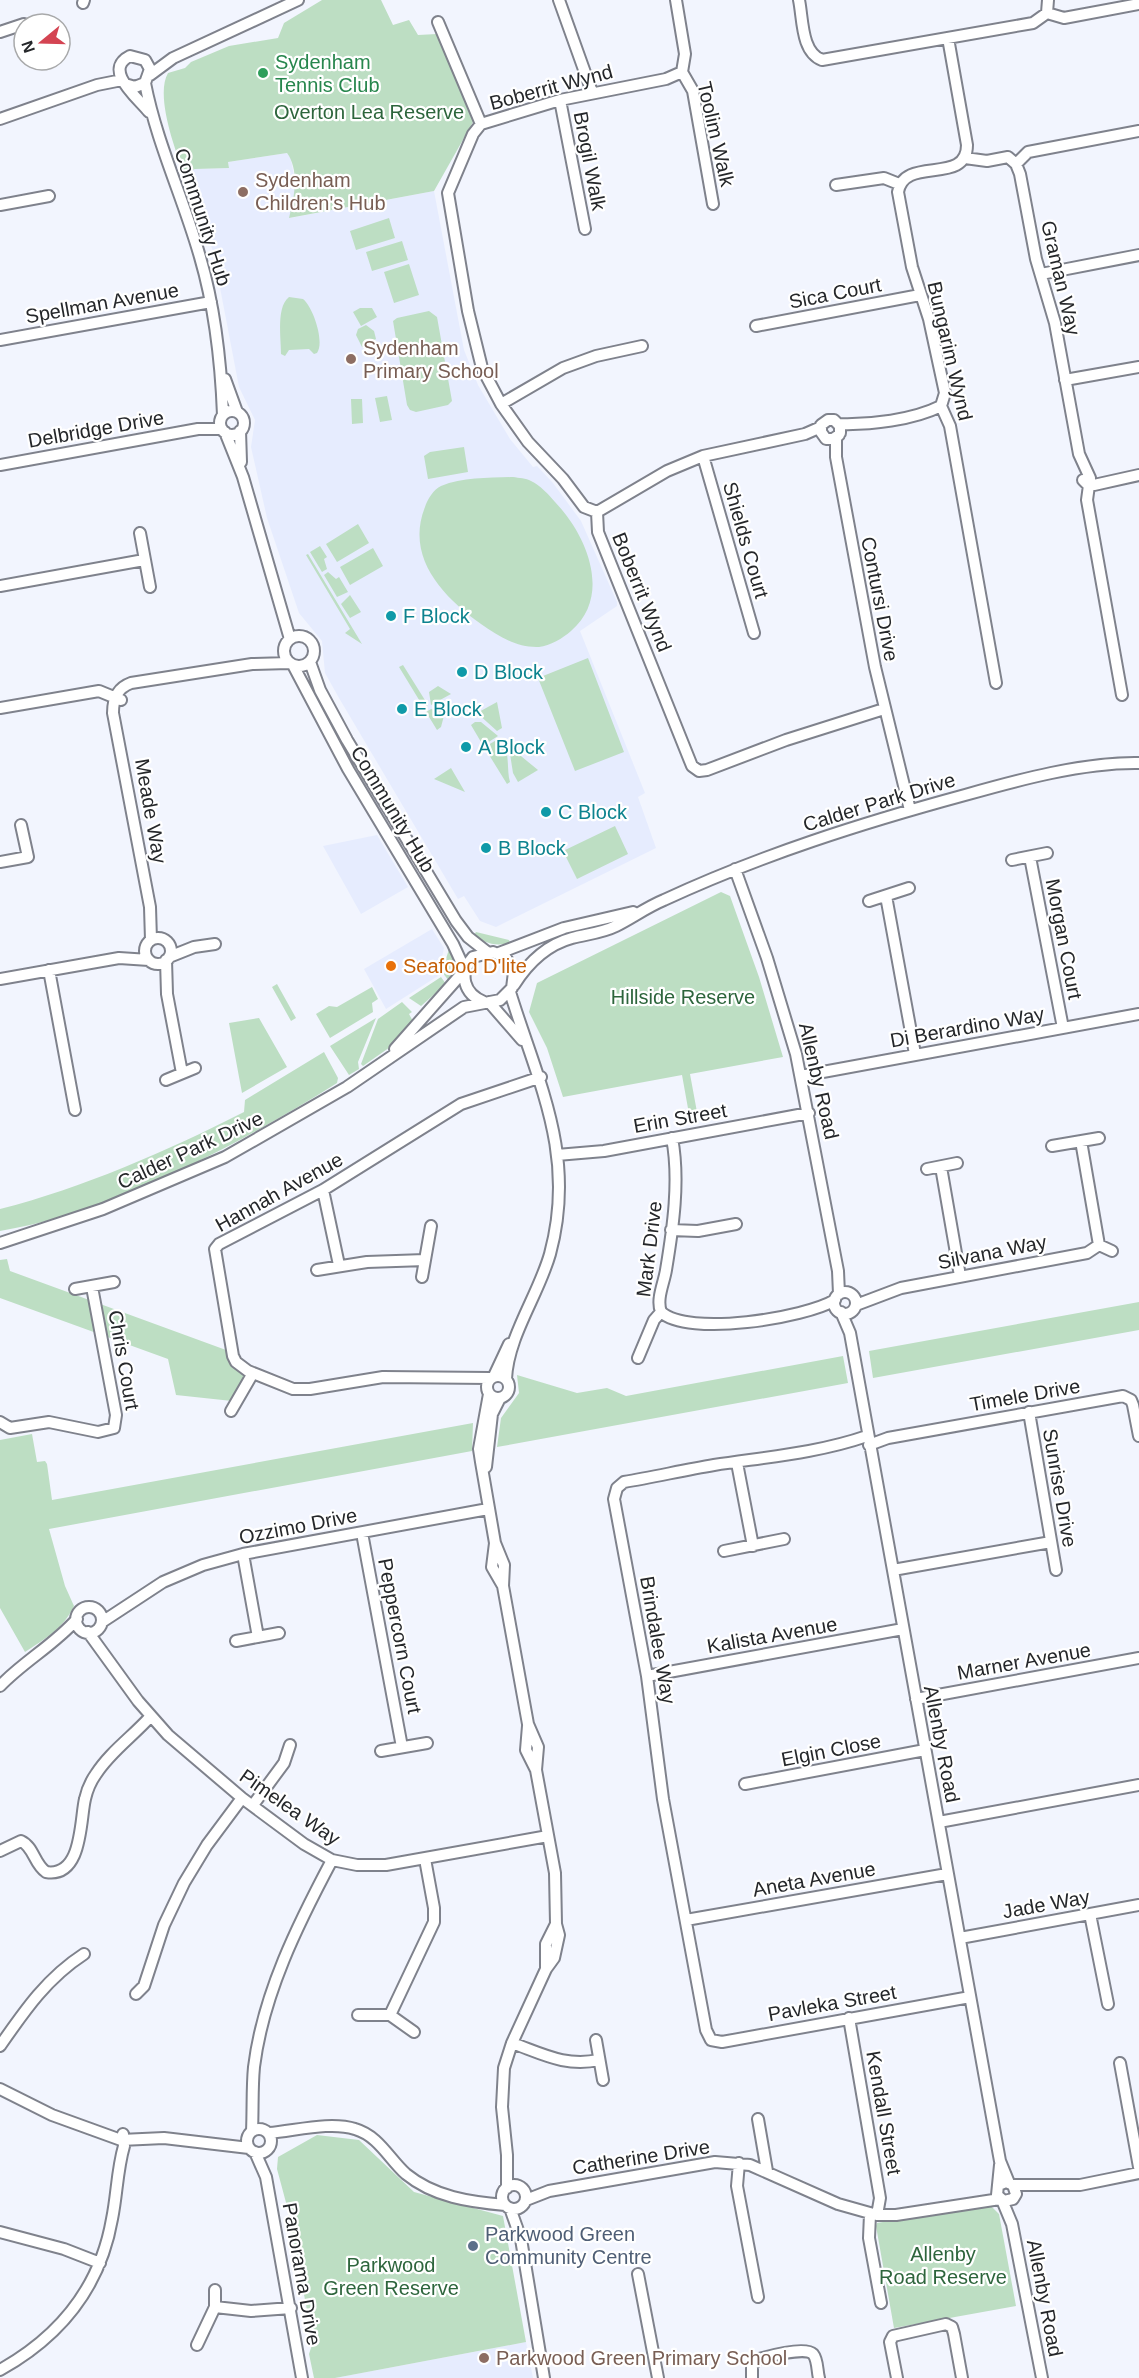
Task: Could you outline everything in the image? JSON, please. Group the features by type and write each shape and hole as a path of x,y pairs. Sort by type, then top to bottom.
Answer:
{"street":[{"path":"0,119 97,85 124,82 135,87 173,58 298,0"},
{"path":"559,0 592,92"},
{"path":"676,0 685,54 682,72"},
{"path":"799,0 808,49 815,58 822,60 1033,23 1047,13"},
{"path":"1047,13 1048,0"},
{"path":"1047,13 1064,18 1139,4"},
{"path":"438,22 482,124"},
{"path":"836,184 884,178 899,184 910,175 956,166 965,158 967,145 948,38"},
{"path":"97,85 130,56 145,60 173,58"},
{"path":"145,60 147,79"},
{"path":"120,67 124,82"},
{"name":"Boberrit Wynd","path":"682,72 666,79 560,100 482,124 473,134 453,176 448,193 448,205 482,368 501,404 528,442 563,479 584,507 597,512 598,532 692,766 699,771 707,770 786,740 884,709"},
{"name":"Toolim Walk","path":"682,72 693,91 713,204"},
{"name":"Community Hub","path":"147,79 149,112 200,255 211,302 222,370 223,424 243,477 278,596 295,638"},
{"name":"Community Hub","path":"124,82 149,112"},
{"name":"Brogil Walk","path":"560,100 585,228"},
{"path":"965,158 987,161 1008,158 1016,164 1028,152 1139,131"},
{"name":"Graman Way","path":"1016,164 1041,274 1052,309 1079,454 1089,481"},
{"name":"Bungarim Wynd","path":"899,184 898,192 912,267 929,319 945,393 942,406 950,426 996,683"},
{"path":"0,205 49,196"},
{"path":"1041,274 1139,255"},
{"name":"Sica Court","path":"756,326 920,295"},
{"name":"Spellman Avenue","path":"0,340 211,302"},
{"path":"501,404 563,368 596,356 642,346"},
{"path":"1065,380 1139,367"},
{"name":"Community Hub","path":"222,370 237,412"},
{"path":"597,512 667,471 703,456 805,434 831,433 856,424 929,412 942,406"},
{"path":"230,411 237,412 244,421 240,431 231,435 223,424 230,411"},
{"name":"Delbridge Drive","path":"0,465 223,424"},
{"name":"Community Hub","path":"240,431 243,477"},
{"name":"Contursi Drive","path":"831,433 884,709 912,809"},
{"name":"Shields Court","path":"703,456 754,633"},
{"path":"1122,696 1087,500 1089,481 1139,475"},
{"path":"140,533 150,587"},
{"path":"0,586 144,560"},
{"path":"0,708 90,692 105,692 118,698 141,683 252,664 302,666 310,662 313,649 309,640 295,638 284,649 252,664"},
{"path":"284,649 291,664"},
{"name":"Community Hub","path":"310,662 335,717 462,930 493,952"},
{"name":"Community Hub","path":"291,664 375,815 453,944 465,970"},
{"name":"Meade Way","path":"118,698 116,722 157,941"},
{"name":"Calder Park Drive","path":"511,990 526,967 550,947 563,940 607,930 639,911 732,870 836,832 1026,779 1139,762"},
{"path":"375,815 388,808"},
{"path":"0,862 27,857 21,825"},
{"name":"Morgan Court","path":"1012,860 1047,853"},
{"name":"Morgan Court","path":"1030,856 1063,1028"},
{"name":"Allenby Road","path":"732,870 782,1005 809,1113 1000,2161 1042,2378"},
{"path":"419,888 432,881"},
{"path":"869,901 909,888"},
{"path":"885,896 915,1054"},
{"name":"Calder Park Drive","path":"493,952 564,928 639,911"},
{"path":"157,941 170,950 167,959 167,994 182,1073"},
{"path":"157,941 145,952 167,994"},
{"path":"0,979 119,958 157,941 194,947"},
{"path":"119,958 151,961 167,959 194,947 215,944"},
{"path":"528,1047 486,1002 470,994 466,986 465,970 473,957 493,952 506,958 514,972 511,990 528,1047 539,1074 557,1155 557,1217 550,1252 541,1283 490,1384 479,1449 495,1543 504,1565 503,1586 528,1724 538,1747 536,1770 555,1873 559,1946 512,2043 504,2068 502,2107 507,2155 517,2193 521,2238 546,2375"},
{"path":"50,970 75,1110"},
{"name":"Calder Park Drive","path":"383,1063 465,970"},
{"path":"486,1002 500,1000 511,990"},
{"name":"Calder Park Drive","path":"0,1243 103,1209 193,1172 284,1125 383,1063 464,1007 486,1002"},
{"name":"Di Berardino Way","path":"801,1076 1139,1014"},
{"path":"166,1080 195,1068"},
{"name":"Hannah Avenue","path":"490,1384 466,1380 383,1377 310,1389 293,1389 253,1373 236,1362 233,1356 215,1249 219,1244 323,1191 436,1117 460,1104 539,1074"},
{"name":"Erin Street","path":"557,1155 604,1151 809,1113"},
{"name":"Mark Drive","path":"638,1358 654,1320 661,1312 659,1303 671,1230 677,1161 672,1138"},
{"path":"1052,1146 1099,1138"},
{"path":"1081,1141 1099,1245 1112,1251"},
{"path":"927,1169 957,1164"},
{"path":"941,1167 960,1276"},
{"path":"323,1191 339,1265"},
{"path":"671,1230 698,1231 736,1224"},
{"path":"422,1277 431,1226"},
{"name":"Silvana Way","path":"661,1312 685,1322 713,1326 817,1308 960,1276 1087,1253 1099,1245"},
{"path":"317,1270 339,1265 395,1259 424,1260"},
{"name":"Chris Court","path":"75,1289 114,1282"},
{"name":"Chris Court","path":"0,1422 9,1428 49,1422 98,1432 114,1428 116,1415 92,1287"},
{"path":"484,1484 492,1414 500,1398 509,1388 506,1379 511,1352 522,1324"},
{"path":"231,1411 253,1373"},
{"path":"490,1384 506,1379"},
{"path":"490,1384 500,1398"},
{"name":"Timele Drive","path":"868,1440 1123,1396 1131,1400 1139,1436"},
{"name":"Sunrise Drive","path":"1029,1412 1056,1570"},
{"name":"Brindalee Way","path":"706,2030 663,1800 647,1676 614,1492 624,1482 868,1440"},
{"path":"737,1463 753,1546"},
{"name":"Ozzimo Drive","path":"59,1639 93,1628 124,1605 183,1572 243,1554 488,1509"},
{"name":"Peppercorn Court","path":"362,1533 402,1747"},
{"path":"724,1551 784,1539"},
{"path":"892,1570 1051,1542"},
{"path":"243,1554 258,1637"},
{"name":"Ozzimo Drive","path":"98,1611 124,1605"},
{"path":"0,1686 20,1666 59,1639 83,1609 91,1607 98,1611 93,1628 79,1626 77,1619"},
{"name":"Pimelea Way","path":"93,1628 104,1651 152,1719 188,1754 304,1845 332,1860 379,1866 548,1836"},
{"name":"Kalista Avenue","path":"647,1676 903,1629"},
{"path":"236,1641 279,1634"},
{"name":"Marner Avenue","path":"916,1699 1139,1658"},
{"path":"0,1851 21,1841 29,1847 40,1867 46,1872 55,1872 66,1864 79,1845 85,1801 95,1775 103,1763 152,1719"},
{"path":"381,1751 427,1743"},
{"path":"253,1805 284,1764 290,1745"},
{"name":"Elgin Close","path":"745,1784 925,1750"},
{"path":"939,1822 1139,1785"},
{"path":"136,1994 144,1986 164,1925 184,1883 207,1845 242,1798"},
{"path":"390,2015 434,1922 434,1908 425,1859"},
{"path":"260,2149 253,2104 258,2048 281,1964 332,1860"},
{"name":"Aneta Avenue","path":"686,1920 948,1874"},
{"name":"Jade Way","path":"960,1938 1139,1905"},
{"path":"1090,1914 1108,2004"},
{"path":"0,2046 38,1992 69,1964 84,1954"},
{"name":"Pavleka Street","path":"706,2030 711,2040 722,2042 970,1997"},
{"path":"358,2015 390,2015 414,2032"},
{"name":"Kendall Street","path":"849,2018 880,2198 873,2214 869,2238 881,2303"},
{"path":"596,2040 603,2080"},
{"path":"512,2043 567,2063 580,2064 599,2061"},
{"path":"1120,2063 1139,2167"},
{"path":"0,2090 52,2115 122,2138 164,2138 260,2149 293,2132"},
{"path":"758,2119 767,2171"},
{"path":"221,2144 258,2131 293,2132 330,2126 355,2128 374,2139 406,2174 434,2192 508,2206"},
{"path":"258,2131 260,2149"},
{"path":"0,2370 30,2353 53,2333 79,2302 100,2263 112,2221 122,2138"},
{"name":"Panorama Drive","path":"260,2149 291,2308 302,2378"},
{"name":"Catherine Drive","path":"480,2201 517,2193 549,2191 674,2167 715,2162 739,2163 767,2171 838,2204 873,2214 912,2212 981,2200 1006,2192 1038,2186 1080,2185 1139,2173"},
{"path":"739,2163 738,2186 758,2297"},
{"path":"508,2206 517,2193"},
{"path":"508,2206 517,2193"},
{"path":"508,2206 521,2238"},
{"path":"0,2232 64,2249 100,2263"},
{"path":"638,2274 658,2378"},
{"path":"197,2345 215,2307 215,2290"},
{"path":"215,2307 251,2311 291,2308"},
{"path":"897,2378 891,2342 893,2336 946,2324 952,2327 962,2378"},
{"path":"752,2378 752,2366 756,2360 804,2350 812,2354 815,2359 819,2378"}],"shaded area":[{"path":"287,153 291,159 296,188 290,218 434,191 464,350 478,385 510,439 533,467 537,466 553,483 581,521 617,602 617,606 580,631 645,793 638,797 656,848 496,927 480,921 464,896 458,899 325,673 322,641 299,613 267,518 251,447 255,420 239,387 213,251 184,173 195,169 229,168 228,162"},
{"path":"377,835 408,887 361,914 323,846"},
{"path":"432,929 444,948 438,976 386,1009 364,969"},
{"name":"Parkwood Green Primary School","path":"526,2342 533,2378 335,2378"}],"green space":[{"name":"Overton Lea Reserve","path":"322,0 381,0 393,25 409,20 418,35 437,34 473,122 434,191 289,218 295,176 287,153 228,162 229,168 195,169 184,173 165,108 165,83 168,73 185,68 191,62 229,46 278,38 284,23"},
{"path":"389,218 395,238 356,250 350,231"},
{"path":"402,241 408,260 372,271 366,252"},
{"path":"409,264 419,295 394,303 384,272"},
{"path":"289,297 303,299 311,309 319,333 317,353 314,354 309,349 289,350 285,356 281,354 281,315 282,308"},
{"path":"360,308 372,308 377,317 361,326 353,312"},
{"path":"429,311 437,317 452,401 448,405 416,412 410,410 407,405 393,321 397,318"},
{"path":"366,325 374,331 376,339 362,347 356,335 358,329"},
{"path":"387,396 392,420 380,422 375,398"},
{"path":"351,399 362,399 363,423 352,424"},
{"path":"464,447 468,472 428,479 424,456 430,452"},
{"path":"513,477 527,479 544,490 566,515 585,547 593,583 591,600 584,616 568,634 539,647 523,646 501,637 453,601 431,574 420,543 420,525 425,507 438,487 467,479"},
{"path":"358,524 369,543 337,562 326,544"},
{"path":"320,546 327,557 324,559 327,569 322,572 310,552"},
{"path":"373,548 383,566 350,585 340,567"},
{"path":"308,554 362,644 345,633 350,629 306,555"},
{"path":"328,572 336,579 339,577 348,592 337,597 324,575"},
{"path":"350,595 361,612 350,618 341,604"},
{"path":"588,658 624,752 575,771 538,678"},
{"path":"403,665 428,705 424,708 399,667"},
{"path":"438,686 451,694 431,705 429,692"},
{"path":"497,702 502,728 497,731 477,713"},
{"path":"431,709 445,712 441,727 437,730 426,712"},
{"path":"481,722 498,736 487,743 481,742 471,725"},
{"path":"500,738 507,754 510,782 507,784 486,750 488,745"},
{"path":"516,752 538,770 518,782 513,773 510,754"},
{"path":"451,768 465,792 434,779"},
{"path":"615,826 628,854 577,879 563,851"},
{"name":"Hillside Reserve","path":"721,892 730,896 759,977 783,1057 690,1074 699,1123 691,1125 682,1075 563,1097 547,1048 529,1012 537,983"},
{"path":"476,932 509,940 510,943 489,943 474,935"},
{"path":"449,949 456,967 449,981 442,972"},
{"path":"441,977 446,984 421,1006 409,998"},
{"path":"277,984 296,1018 291,1021 272,987"},
{"path":"372,987 378,999 372,1003 373,1012 330,1038 316,1014 329,1006 337,1007"},
{"path":"402,1002 412,1012 409,1014 414,1023 393,1045 363,1066 361,1064 378,1019"},
{"path":"259,1018 287,1067 242,1093 229,1023"},
{"path":"376,1018 358,1062 359,1069 349,1075 330,1046"},
{"path":"324,1052 338,1078 337,1083 260,1129 174,1173 130,1192 86,1209 0,1231 0,1209 93,1179 215,1127 244,1112 245,1100"},
{"path":"7,1259 10,1271 226,1350 232,1366 245,1377 232,1401 176,1395 168,1359 0,1298 0,1260"},
{"path":"1139,1302 1139,1330 873,1378 869,1351"},
{"path":"843,1356 848,1383 497,1447 501,1418 519,1393 517,1375 577,1393 607,1388 626,1396"},
{"path":"473,1423 472,1451 49,1529 65,1586 74,1606 70,1614 53,1632 25,1652 0,1608 0,1440 32,1434 37,1462 45,1461 47,1464 52,1500"},
{"name":"Parkwood Green Reserve","path":"317,2135 359,2140 414,2192 503,2216 526,2342 335,2378 314,2378 309,2354 313,2342 288,2210 277,2169 278,2157"},
{"name":"Allenby Road Reserve","path":"989,2204 999,2214 1016,2306 894,2328 877,2223"}],"place":[{"name":"Sydenham Tennis Club","path":"263,73"},
{"name":"Sydenham Children's Hub","path":"243,192"},
{"name":"Sydenham Primary School","path":"351,359"},
{"name":"F Block","path":"391,616"},
{"name":"D Block","path":"462,672"},
{"name":"E Block","path":"402,709"},
{"name":"A Block","path":"466,747"},
{"name":"C Block","path":"546,812"},
{"name":"B Block","path":"486,848"},
{"name":"Seafood D'lite","path":"391,966"},
{"name":"Parkwood Green Community Centre","path":"473,2246"},
{"name":"Parkwood Green Primary School","path":"484,2358"}]}
